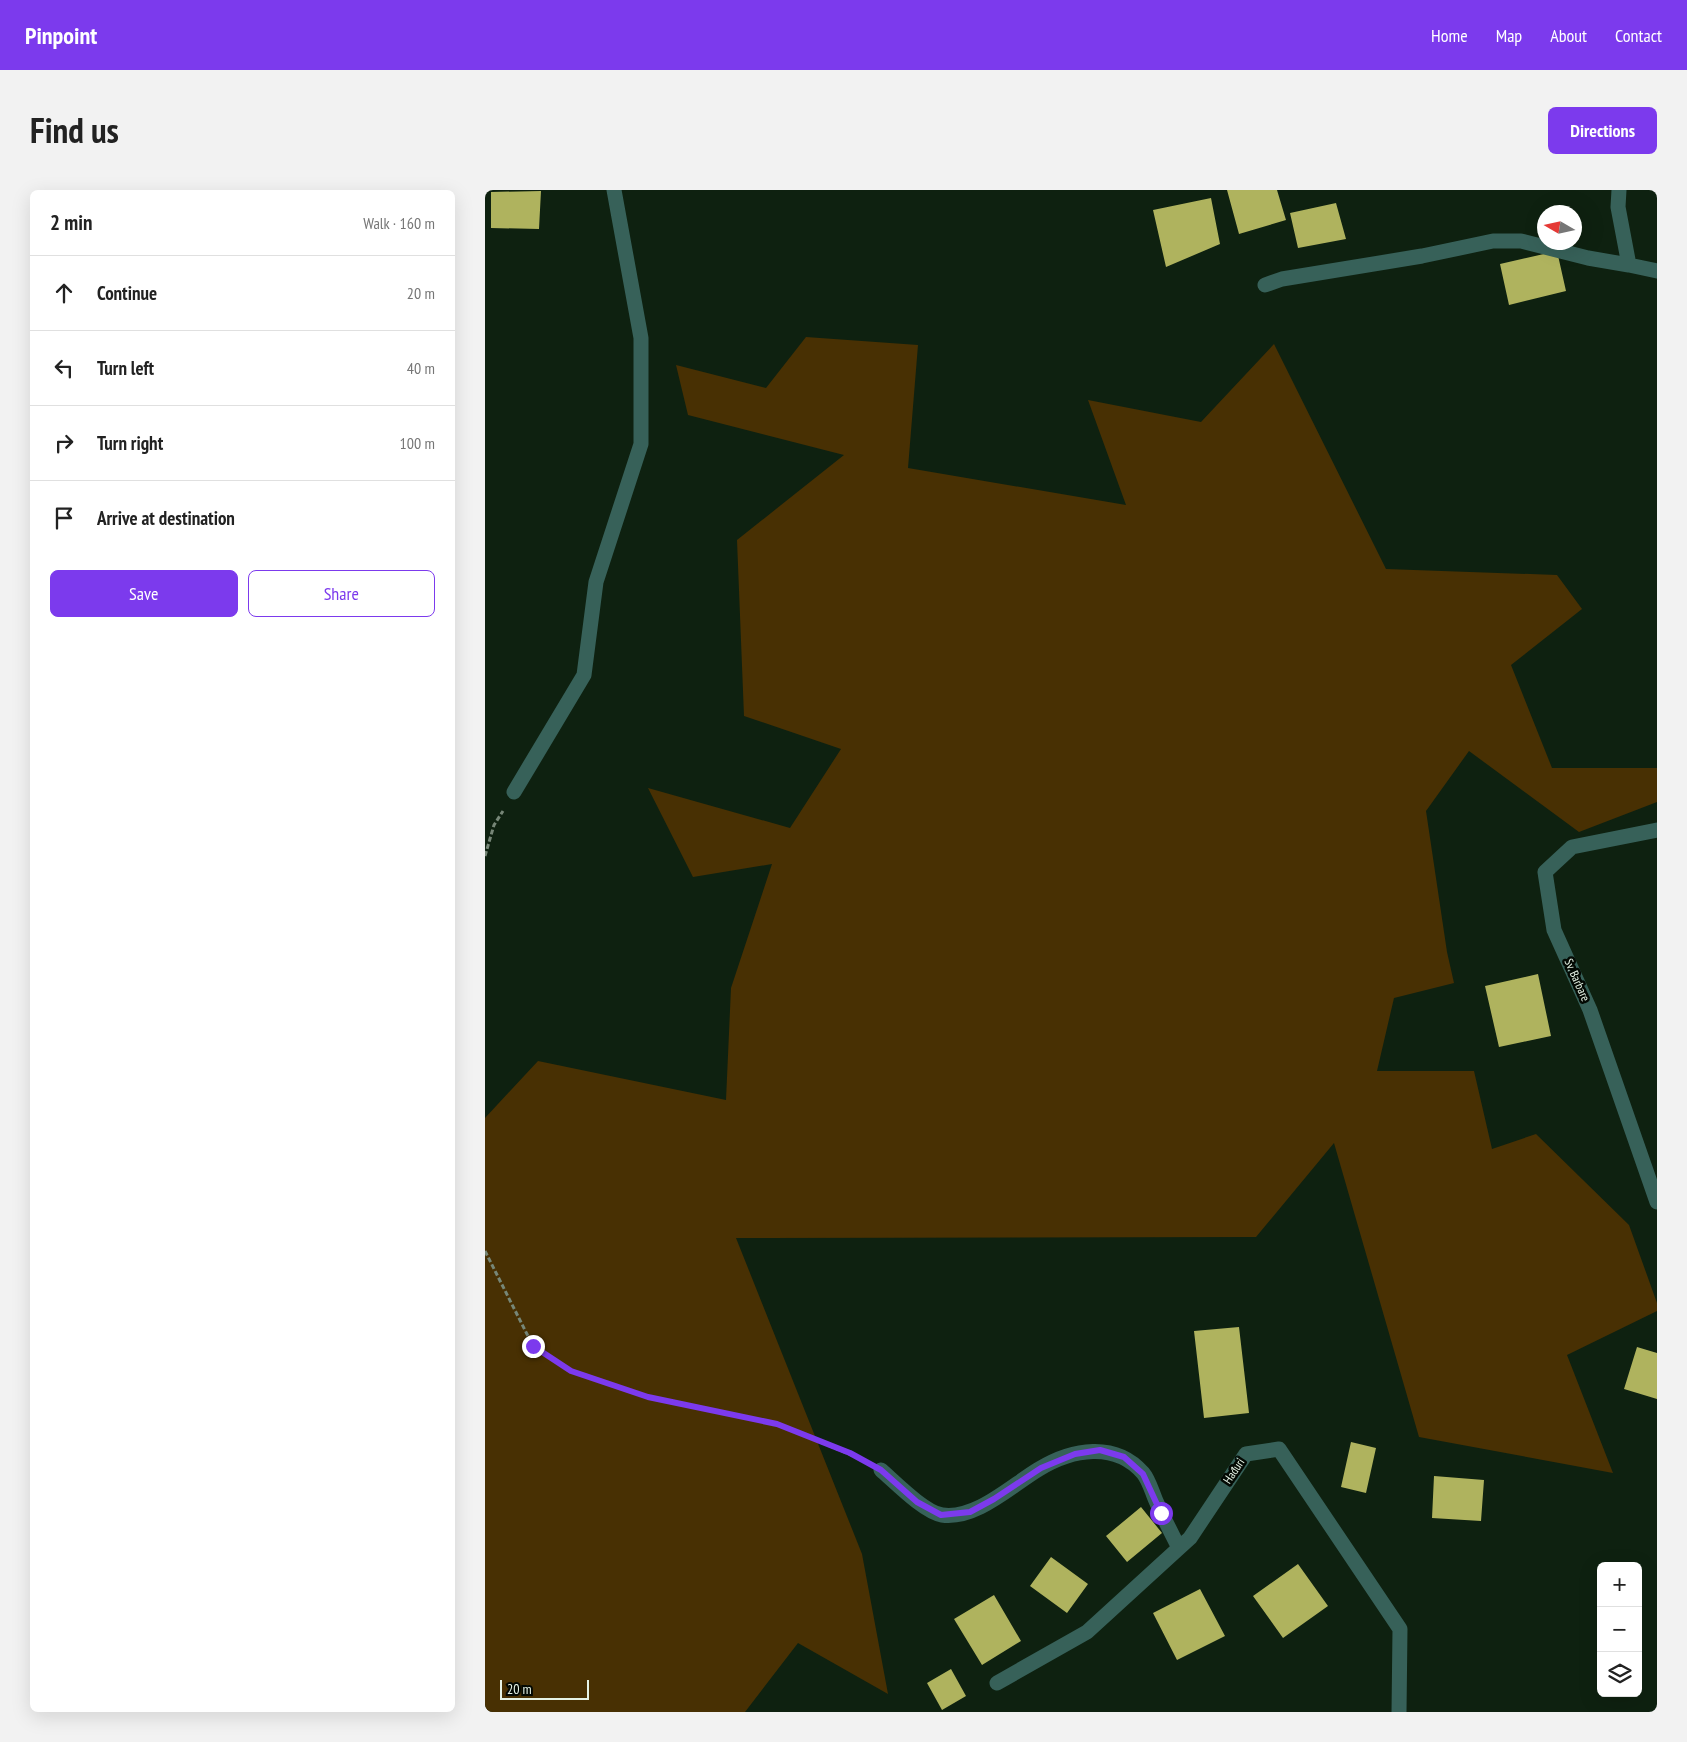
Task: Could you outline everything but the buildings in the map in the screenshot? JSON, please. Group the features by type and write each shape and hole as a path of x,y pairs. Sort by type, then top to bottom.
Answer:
{"street":[{"path":"514,792 584,675 596,582 641,444 641,338 614,190"},
{"path":"1619,190 1619,207 1629,265"},
{"path":"1265,285 1282,279 1423,256 1493,241 1521,241 1587,258 1657,271"},
{"name":"Sv. Barbare","path":"1657,830 1572,847 1545,872 1554,930 1590,1010 1657,1202"},
{"name":"Hađuri","path":"997,1683 1087,1632 1189,1538 1246,1454 1279,1449 1400,1629 1399,1712"},
{"path":"881,1470 917,1502 941,1515 970,1512 994,1499 1041,1468 1075,1454 1100,1450 1124,1457 1143,1474 1179,1548"}],"path":[{"path":"485,856 494,825 514,792"},
{"path":"485,1251 533,1346 571,1371 648,1397 777,1424 850,1453 881,1470"}],"shaded area":[{"path":"806,337 918,345 908,468 1126,505 1088,400 1201,422 1274,344 1386,569 1557,575 1582,609 1511,665 1552,768 1657,768 1657,802 1579,832 1469,751 1426,811 1447,952 1454,983 1394,998 1377,1071 1474,1071 1492,1149 1536,1134 1629,1225 1657,1303 1657,1311 1567,1355 1613,1473 1419,1437 1334,1143 1256,1237 736,1238 862,1554 888,1694 798,1643 745,1712 485,1712 485,1118 538,1061 726,1100 731,988 772,864 693,877 648,788 790,828 841,749 744,716 737,540 844,455 688,415 676,365 766,388"}],"route":[{"path":"533,1346 571,1371 648,1397 777,1424 850,1453 881,1470 917,1502 941,1515 970,1512 994,1499 1041,1468 1075,1454 1100,1450 1124,1457 1143,1474 1161,1513"}]}
